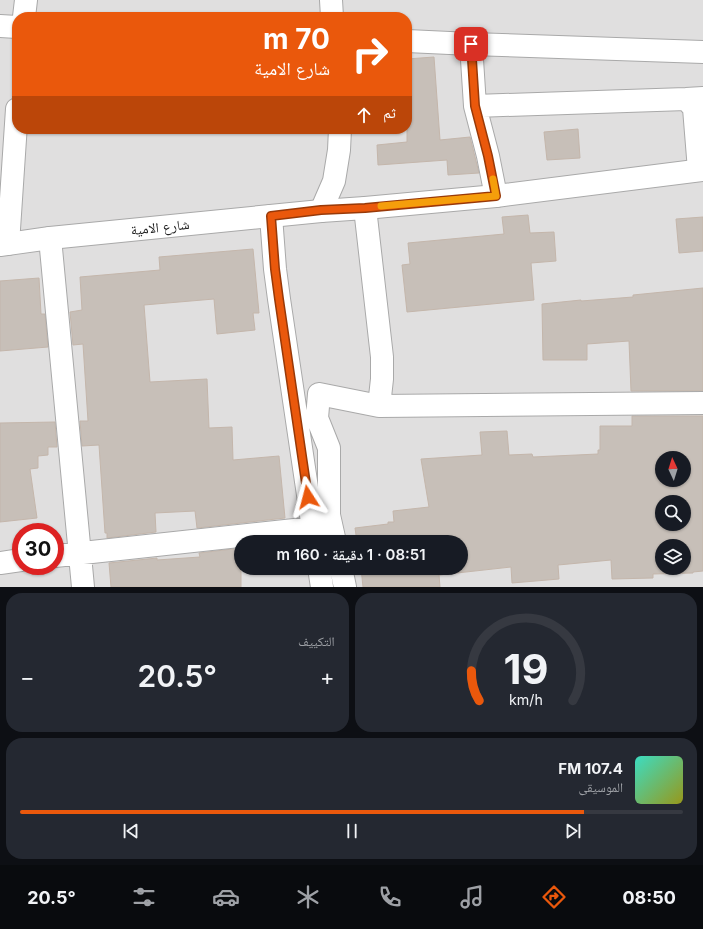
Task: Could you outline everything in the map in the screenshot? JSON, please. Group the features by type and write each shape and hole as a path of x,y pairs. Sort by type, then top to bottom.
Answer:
{"street":[{"path":"25,12 26,0"},
{"path":"331,0 332,12"},
{"path":"0,26 12,27"},
{"path":"412,40 471,44 703,52"},
{"path":"471,44 475,106 488,156 496,196"},
{"path":"475,106 694,98 701,170"},
{"path":"4,244 15,134"},
{"path":"321,210 334,181 340,134"},
{"name":"شارع الامية","path":"4,244 321,210 365,208 496,196 701,170"},
{"path":"365,208 382,357 382,379 379,406"},
{"path":"271,216 279,299 314,535"},
{"path":"50,238 83,587"},
{"path":"333,535 329,515 329,448 317,418 319,394 379,406 703,403"},
{"path":"64,555 234,541"},
{"path":"0,563 12,561"},
{"path":"320,575 322,587"},
{"path":"342,575 345,587"}],"shaded area":[{"path":"0,0 703,0 703,587 0,587"}],"building":[{"path":"434,57 440,140 470,137 479,173 448,175 447,160 378,165 377,145 407,142 407,134 412,134 412,59"},
{"path":"578,129 580,158 547,160 544,132"},
{"path":"528,215 530,233 554,232 556,261 531,263 534,300 407,312 402,265 410,264 408,243 504,234 502,217"},
{"path":"703,217 703,251 679,253 676,219"},
{"path":"253,249 259,313 253,313 255,330 217,334 214,299 144,305 150,382 207,379 209,428 232,427 233,460 279,456 285,518 197,528 195,511 155,513 156,532 107,538 107,533 105,533 99,445 82,446 80,421 88,421 83,344 73,345 70,312 82,310 80,277 160,270 159,257"},
{"path":"39,278 41,314 45,314 48,347 0,351 0,281"},
{"path":"703,288 703,391 631,391 629,341 587,344 587,360 543,360 542,304 633,297 633,295"},
{"path":"632,416 703,416 703,571 691,573 691,539 655,539 655,574 653,574 653,578 612,579 611,560 558,565 559,579 512,583 511,567 468,572 468,535 356,535 355,528 394,522 393,511 429,507 421,459 482,455 480,432 507,431 509,455 532,454 533,457 598,454 598,450 600,450 600,426 632,426"},
{"path":"55,422 57,447 48,447 48,455 38,456 38,468 30,469 37,518 0,522 0,423"},
{"path":"234,549 234,575 241,575 241,587 111,587 109,563 157,558 157,560 200,557 199,553"},
{"path":"362,575 439,575 440,587 363,587"}],"slow traffic":[{"path":"381,206 496,196 493,179"}],"route":[{"path":"308,497 275,269 271,216 321,210 365,208 496,196 488,156 475,106 471,44"}]}
